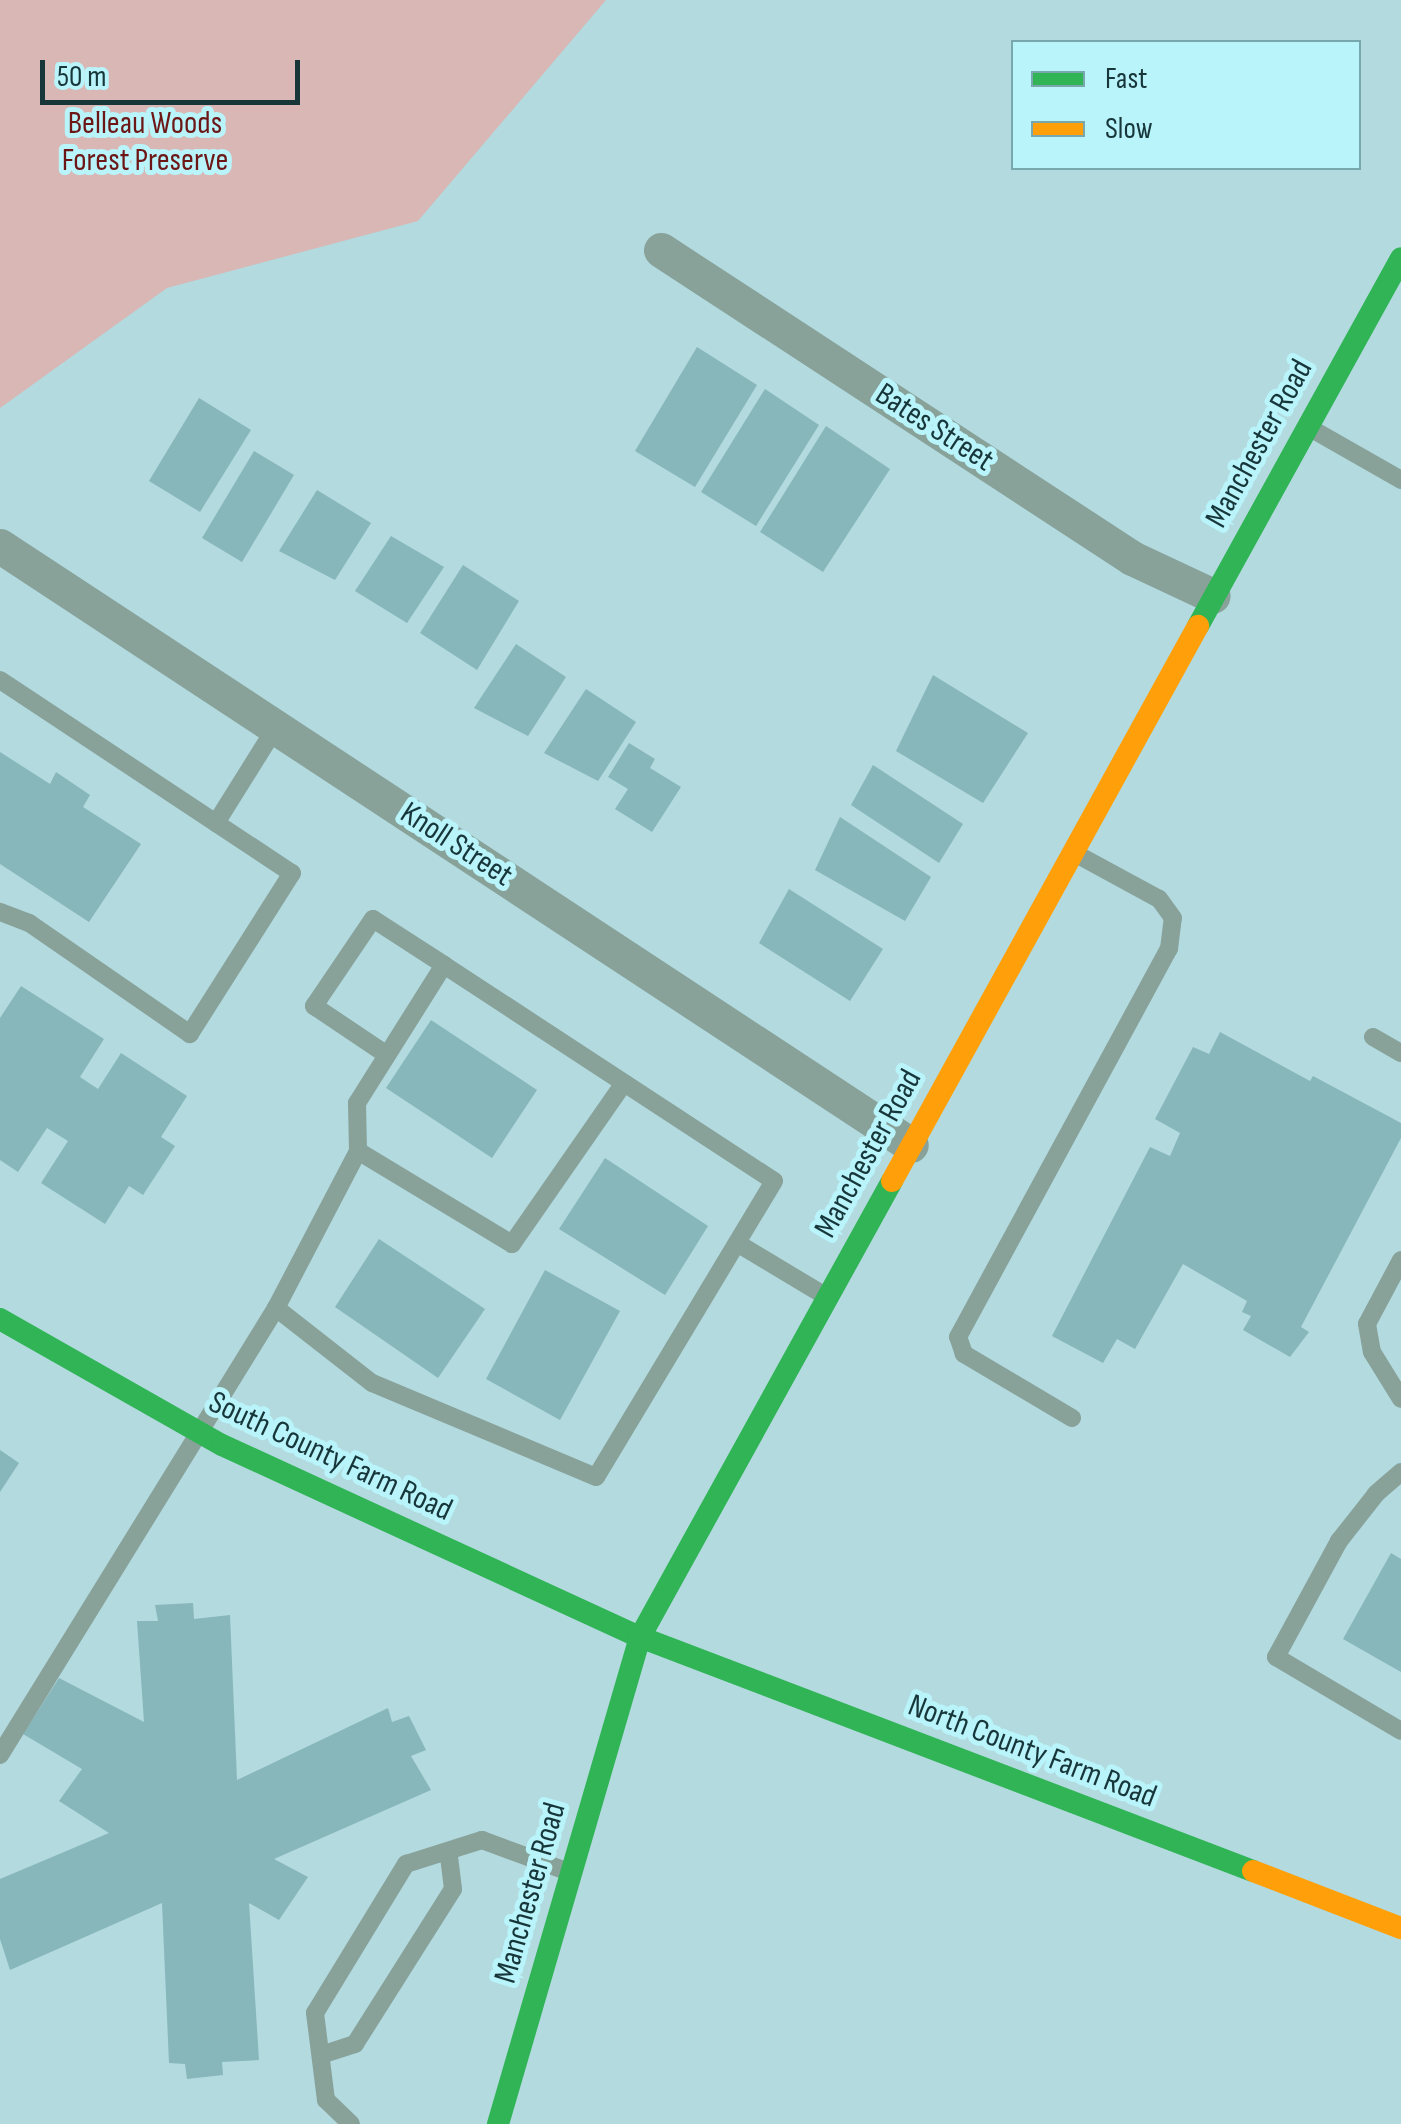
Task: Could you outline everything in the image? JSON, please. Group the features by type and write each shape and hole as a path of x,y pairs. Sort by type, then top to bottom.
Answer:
{"street":[{"name":"Bates Street","path":"661,250 1132,558 1213,596"},
{"name":"Manchester Road","path":"498,2124 640,1637 1401,258"},
{"name":"Knoll Street","path":"0,546 911,1145"},
{"name":"South County Farm Road","path":"0,1319 201,1433 640,1637"},
{"name":"North County Farm Road","path":"640,1637 1401,1928"}],"lane":[{"path":"1308,426 1401,480"},
{"path":"0,680 292,873 190,1034 29,923 0,912"},
{"path":"216,823 276,727"},
{"path":"1072,852 1159,900 1173,918 1169,949 958,1336 964,1354 1072,1418"},
{"path":"276,1308 372,1383 596,1477 774,1181 374,919 314,1006 387,1054"},
{"path":"0,1754 276,1308 358,1151 357,1102 444,965"},
{"path":"1373,1036 1401,1053"},
{"path":"358,1151 512,1244 624,1083"},
{"path":"737,1243 828,1298"},
{"path":"1401,1260 1367,1324 1372,1352 1401,1399"},
{"path":"1401,1472 1376,1494 1339,1540 1276,1657 1401,1731"},
{"path":"351,2124 326,2100 315,2014 406,1864 482,1840 571,1873"},
{"path":"320,2055 355,2044 453,1889 448,1851"}],"green space":[{"name":"Belleau Woods Forest Preserve","path":"0,0 606,0 418,221 167,288 0,408"}],"building":[{"path":"697,347 757,385 695,487 635,451"},
{"path":"765,389 819,425 756,526 701,492"},
{"path":"199,398 251,430 200,512 149,481"},
{"path":"826,426 890,469 823,572 760,532"},
{"path":"254,451 294,475 242,562 202,538"},
{"path":"317,490 371,523 335,580 279,551"},
{"path":"391,536 444,567 407,623 355,591"},
{"path":"463,565 519,601 477,670 420,633"},
{"path":"516,644 566,677 528,736 474,708"},
{"path":"933,675 1028,733 983,803 896,751"},
{"path":"586,689 636,722 598,781 544,753"},
{"path":"629,743 655,759 650,768 681,787 652,832 615,809 628,789 608,777"},
{"path":"0,752 50,784 56,772 90,795 83,807 141,844 89,922 0,864"},
{"path":"873,765 963,824 939,863 851,805"},
{"path":"840,817 931,877 905,921 815,870"},
{"path":"789,889 883,949 850,1001 759,943"},
{"path":"21,986 104,1039 80,1077 98,1089 121,1053 187,1096 161,1137 175,1146 143,1195 129,1186 105,1224 41,1183 68,1141 47,1128 18,1172 0,1160 0,1018"},
{"path":"431,1020 537,1090 492,1158 386,1088"},
{"path":"1220,1032 1310,1081 1313,1076 1401,1123 1401,1138 1301,1327 1309,1332 1290,1357 1243,1330 1251,1316 1242,1312 1247,1301 1183,1264 1135,1349 1117,1339 1103,1363 1052,1336 1150,1147 1170,1156 1180,1133 1155,1119 1193,1047 1209,1054"},
{"path":"605,1158 708,1226 665,1295 559,1229"},
{"path":"379,1239 485,1309 438,1378 335,1307"},
{"path":"545,1270 620,1311 560,1420 486,1379"},
{"path":"0,1450 19,1463 0,1492"},
{"path":"1391,1553 1401,1559 1401,1672 1343,1639"},
{"path":"193,1603 194,1619 230,1615 237,1780 388,1708 392,1722 409,1716 426,1750 411,1756 431,1790 274,1859 308,1877 279,1920 249,1903 259,2060 222,2062 223,2075 187,2079 185,2064 169,2063 162,1903 10,1970 0,1939 0,1879 109,1833 59,1801 82,1769 23,1734 59,1678 144,1722 137,1621 158,1621 155,1605"}],"traffic: fast":[{"path":"1198,626 1401,258"},
{"path":"498,2124 640,1637 892,1181"},
{"path":"0,1319 222,1445 640,1637 1253,1871"}],"traffic: slow":[{"path":"892,1181 1198,626"},
{"path":"1253,1871 1401,1928"}]}
